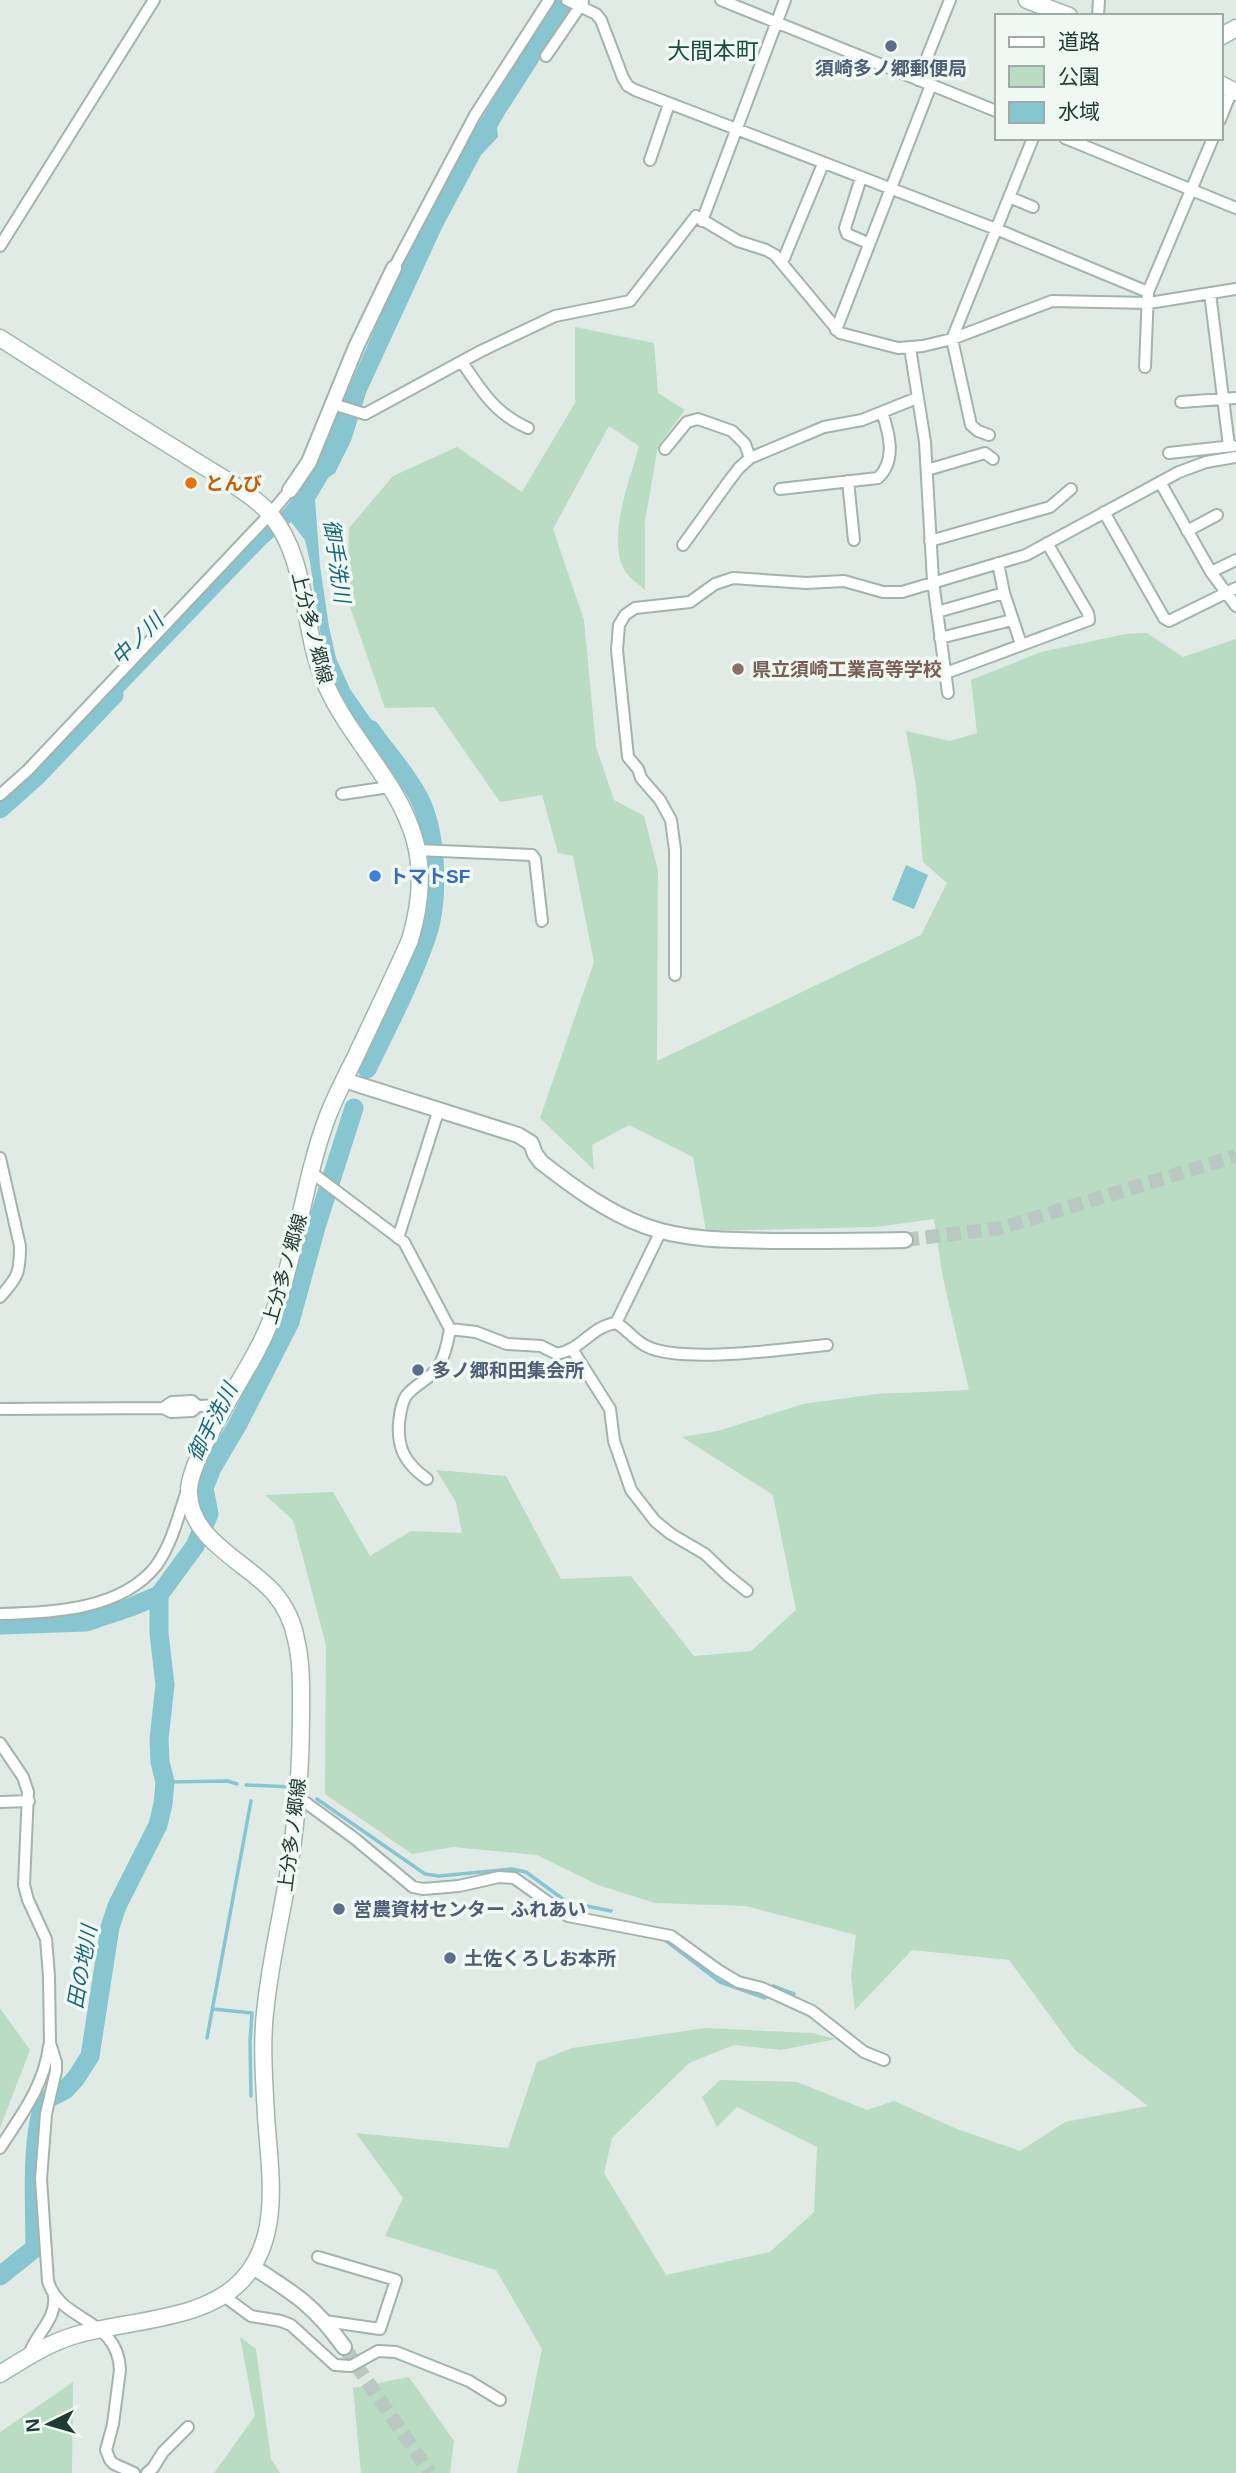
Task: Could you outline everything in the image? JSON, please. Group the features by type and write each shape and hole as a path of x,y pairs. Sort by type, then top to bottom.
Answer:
{"main road":[{"path":"1027,0 1064,14"},
{"name":"上分多ノ郷線","path":"0,338 211,471 256,501 272,517 283,535 302,582 314,650 325,683 344,720 389,787 422,851 420,898 410,940 326,1119 316,1176 276,1310 255,1355 202,1452 189,1486 192,1507 202,1529 214,1543 253,1573 277,1596 293,1627 300,1670 298,1797 289,1870 265,2004 263,2050 270,2205 265,2238 253,2267 224,2296 184,2312 101,2328 62,2340 0,2374"}],"street":[{"path":"0,246 154,0"},
{"path":"0,795 28,770 272,517 309,462 337,405 394,268 475,115 549,0"},
{"path":"721,0 995,111"},
{"path":"702,220 785,0"},
{"path":"918,80 950,0"},
{"path":"546,56 577,2 601,20 628,86 996,229 1149,298"},
{"path":"836,330 931,85"},
{"path":"1222,113 1229,89"},
{"path":"650,160 670,104"},
{"path":"989,435 978,432 971,425 952,339 1032,140"},
{"path":"1070,140 1236,208"},
{"path":"1145,368 1149,298 1212,140"},
{"path":"782,262 823,163"},
{"path":"861,178 845,228 847,234 868,243"},
{"path":"1009,197 1033,207"},
{"path":"337,405 365,414 555,316 630,302 696,216 738,242 766,250 782,262 836,330 846,336 890,347 911,348 952,339 1052,300 1149,298 1236,289"},
{"path":"1169,453 1232,446 1230,398 1210,293"},
{"path":"911,348 927,470 933,581 948,693"},
{"path":"462,362 503,415 528,428"},
{"path":"683,545 734,474 750,458 824,427 862,420 917,398"},
{"path":"1181,402 1230,398"},
{"path":"780,489 878,478 886,469 890,447 882,412"},
{"path":"665,449 687,422 698,419 732,431 745,444 750,458"},
{"path":"927,470 985,453 993,459"},
{"path":"675,975 675,850 671,820 660,800 641,778 638,769 628,757 624,741 617,642 619,625 625,615 635,608 645,606 690,602 715,584 733,578 806,583 844,580 892,593 1026,555 1187,468 1213,460 1236,457"},
{"path":"848,481 854,540"},
{"path":"1160,482 1211,572 1236,606"},
{"path":"930,541 1050,506 1071,489"},
{"path":"1104,512 1164,618 1169,621 1236,588"},
{"path":"1187,531 1217,515"},
{"path":"946,673 1089,620 1088,613 1047,543"},
{"path":"1211,572 1236,560"},
{"path":"998,564 1004,593 1021,644"},
{"path":"937,612 1004,593"},
{"path":"940,638 1013,620"},
{"path":"342,794 389,787"},
{"path":"422,851 532,855 535,859 542,921"},
{"path":"344,1080 438,1112 518,1135 530,1141 541,1162 598,1203 624,1217 661,1231 690,1238 724,1240 905,1240"},
{"path":"398,1238 438,1112"},
{"path":"0,1158 20,1246 20,1272 0,1297"},
{"path":"316,1176 407,1247 450,1329 437,1368 407,1396 400,1411 398,1431 401,1450 409,1464 427,1479"},
{"path":"616,1323 661,1231"},
{"path":"450,1329 476,1332 507,1345 541,1346 557,1353 572,1349 604,1325 616,1323 647,1347 674,1353 713,1354 827,1345"},
{"path":"572,1349 610,1409 614,1441 631,1490 655,1521 705,1554 747,1591"},
{"path":"0,1409 163,1408 172,1402 192,1401 198,1406 226,1405"},
{"path":"0,1614 41,1613 79,1607 128,1589 149,1573 164,1553 189,1486"},
{"path":"0,1743 23,1777 29,1801 24,1885 46,1939 50,1976 50,2043 47,2065 39,2086 0,2148"},
{"path":"298,1797 354,1838 413,1887 423,1889 459,1886 499,1877 514,1878 568,1916 662,1934 678,1940 728,1976 812,2011 864,2052 884,2060"},
{"path":"0,1802 29,1801"},
{"path":"29,2356 32,2345 51,2318 55,2304 47,2272 41,2194 45,2123 54,2088 56,2062 50,2043"},
{"path":"318,2257 396,2280 380,2329 325,2321"},
{"path":"253,2267 299,2296 325,2321 344,2347"},
{"path":"54,2296 61,2304 101,2328 113,2344 120,2362 113,2424 106,2450 107,2456 114,2464 134,2473"},
{"path":"224,2296 251,2316 291,2325 335,2365 351,2366 378,2351 396,2352 469,2381 500,2400"},
{"path":"147,2473 188,2427"}],"green space":[{"path":"575,327 654,343 658,393 685,410 658,446 645,521 645,590 625,571 618,543 622,509 639,446 609,426 553,529 584,620 596,747 614,800 644,816 658,870 657,1061 921,935 947,883 923,862 916,785 906,731 950,741 977,733 971,680 1041,652 1126,634 1147,633 1183,657 1236,639 1236,2473 517,2473 542,2349 496,2270 385,2236 403,2198 356,2133 508,2148 537,2062 572,2048 705,2028 812,2033 836,2039 781,2050 734,2045 689,2063 612,2138 604,2173 666,2275 770,2252 814,2212 817,2147 737,2107 717,2127 702,2097 720,2080 797,2082 867,2110 894,2101 957,2129 1020,2151 1065,2122 1148,2106 1075,2050 1009,1960 912,1950 855,2010 851,1976 856,1935 746,1906 655,1903 598,1885 537,1855 453,1847 412,1854 325,1794 326,1645 293,1520 265,1495 333,1492 370,1556 411,1531 462,1533 456,1502 436,1470 506,1476 561,1579 631,1576 694,1656 751,1651 796,1610 773,1495 682,1437 718,1431 803,1404 876,1394 969,1390 943,1278 934,1219 876,1227 706,1231 693,1157 629,1125 592,1145 594,1170 540,1118 594,962 573,856 558,853 542,795 500,802 434,707 385,708 347,598 349,528 393,476 457,447 522,492 575,403"},
{"path":"0,2008 30,2050 0,2128"},
{"path":"240,2337 256,2349 271,2459 280,2473 214,2473 255,2416"},
{"path":"409,2377 454,2441 450,2473 361,2473 353,2388"},
{"path":"73,2382 72,2473 0,2473 0,2432"}],"water":[{"path":"555,0 578,0 503,117 497,128 498,137 481,155 442,228 366,393 351,441 335,473 328,478 315,500 320,566 336,658 350,689 389,745 379,752 354,718 331,676 320,631 305,540 291,522 266,544 100,716 93,709 285,508 311,474 401,269 458,156"},
{"path":"906,865 928,875 914,909 892,900"}],"waterway":[{"name":"中ノ川","path":"0,809 37,776 114,695"},
{"name":"御手洗川","path":"367,1069 421,953 431,921 435,888 431,835 422,804 405,775 370,729"},
{"name":"御手洗川","path":"0,1625 86,1622 131,1607 159,1595 195,1546 209,1514 204,1488 212,1468 238,1424 290,1322 316,1227 354,1108"},
{"name":"田の地川","path":"0,2276 35,2248 34,2172 40,2116 45,2100 65,2090 90,2056 110,1927 117,1906 158,1825 163,1804 165,1782 160,1762 159,1739 165,1685 159,1633 159,1595"},
{"path":"165,1782 228,1781 237,1784"},
{"path":"246,1785 292,1787"},
{"path":"317,1799 425,1874 439,1876 512,1869 526,1872 567,1902 611,1911"},
{"path":"207,2038 251,1801"},
{"path":"665,1940 720,1982 765,1998"},
{"path":"773,1986 794,1994"},
{"path":"213,2009 252,2013 251,2096"}],"tunnel":[{"path":"905,1240 1001,1228 1236,1156"},
{"path":"344,2347 430,2473"}],"place":[{"name":"須崎多ノ郷郵便局","path":"891,46"},
{"name":"とんび","path":"191,483"},
{"name":"県立須崎工業高等学校","path":"738,669"},
{"name":"トマトSF","path":"375,876"},
{"name":"多ノ郷和田集会所","path":"418,1370"},
{"name":"営農資材センター ふれあい","path":"339,1909"},
{"name":"土佐くろしお本所","path":"450,1958"}],"district":[{"name":"大間本町","path":"713,51"}]}
